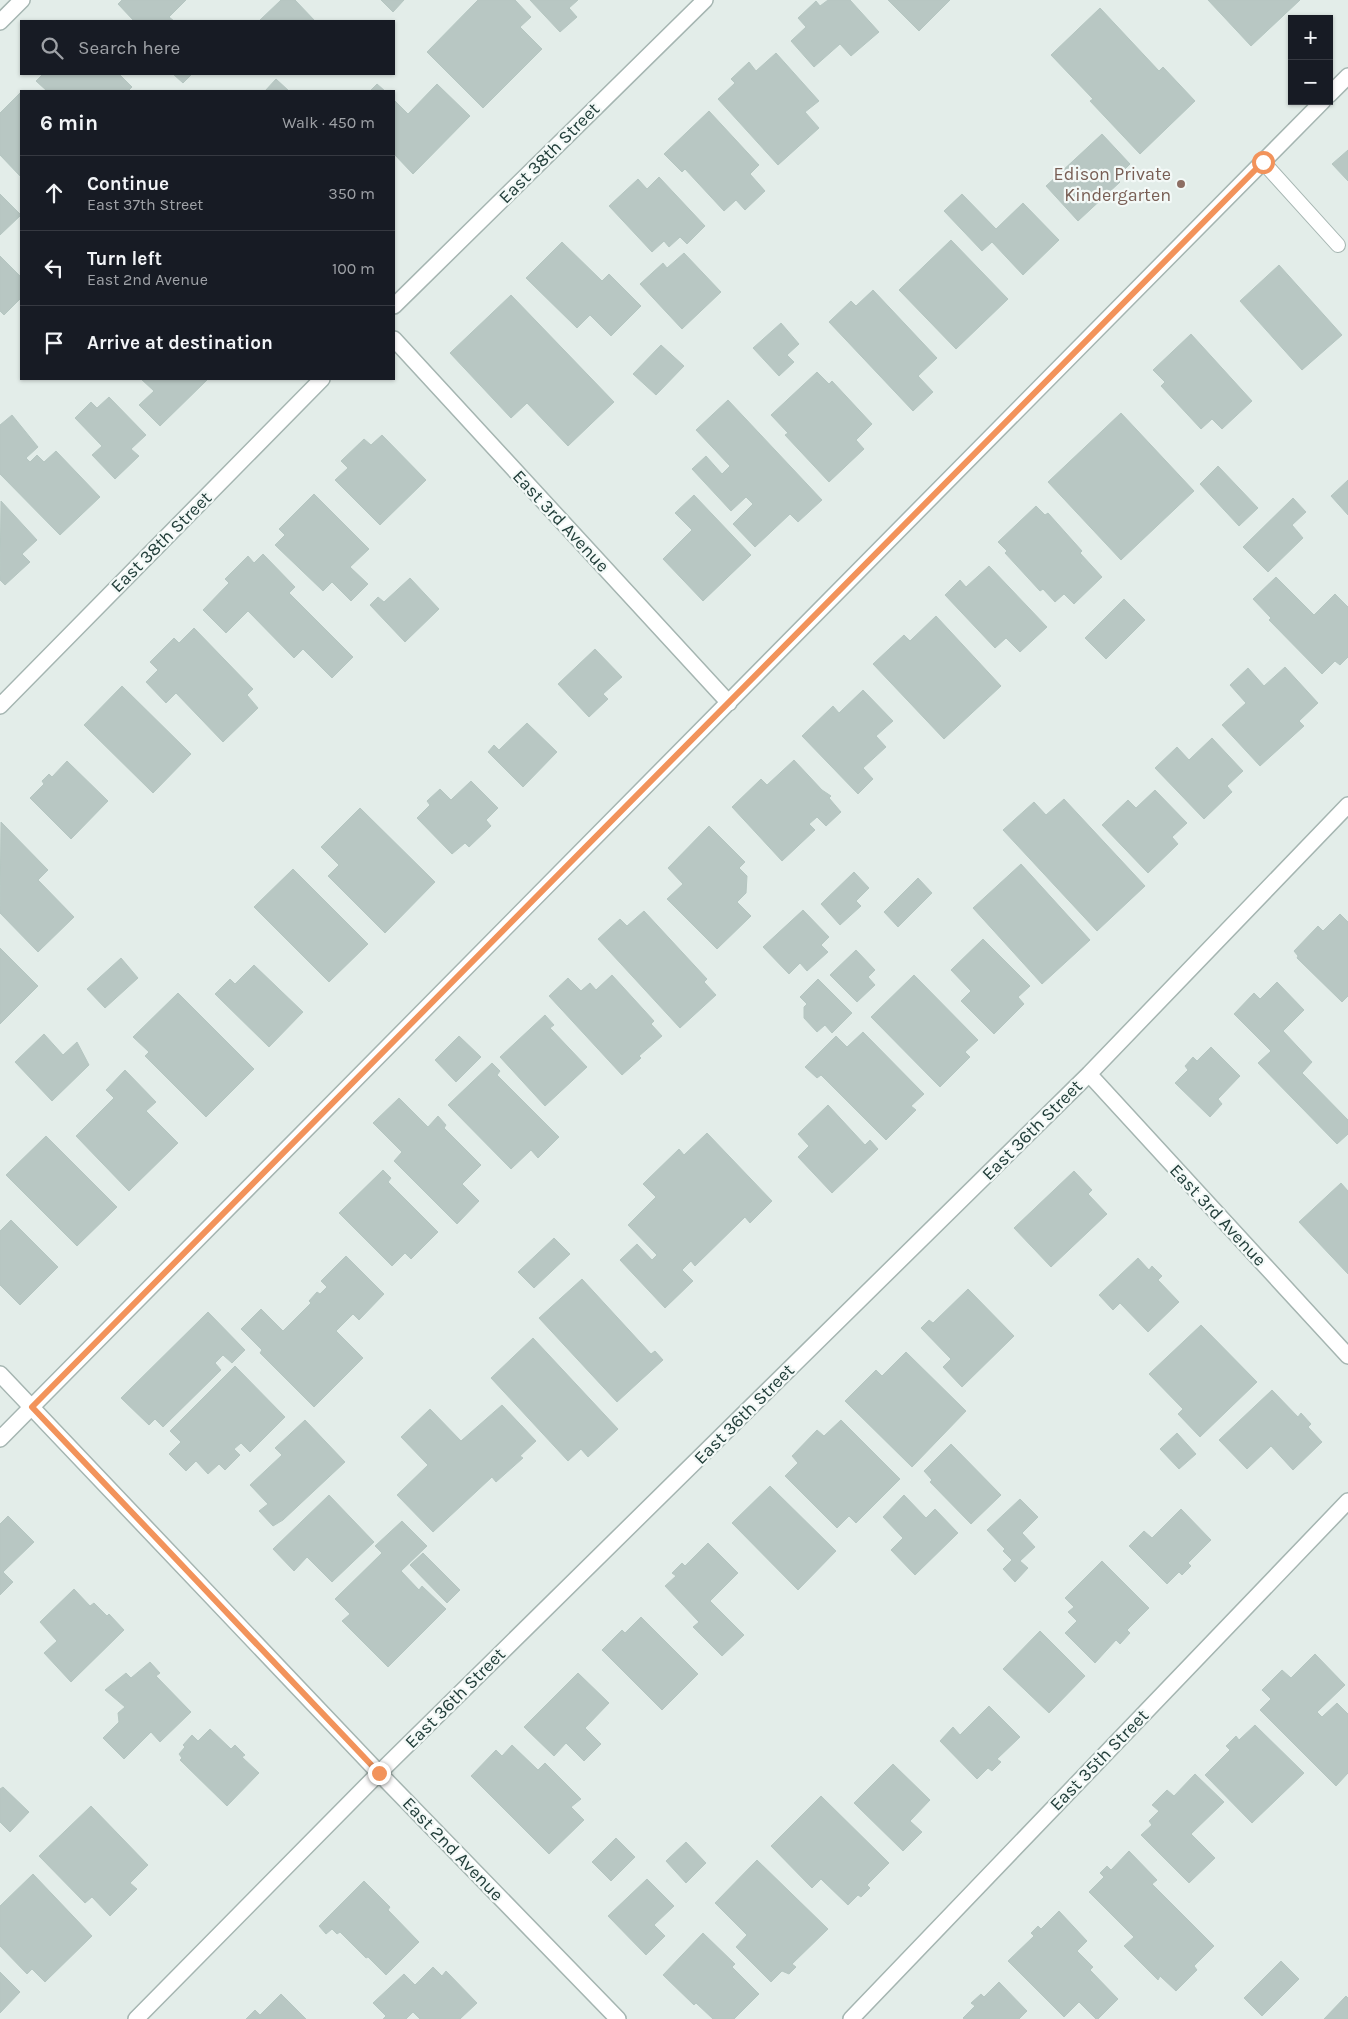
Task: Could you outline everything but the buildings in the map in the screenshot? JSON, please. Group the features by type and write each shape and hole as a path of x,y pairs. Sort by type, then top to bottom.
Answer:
{"street":[{"path":"0,22 22,0"},
{"name":"East 38th Street","path":"395,305 705,0"},
{"path":"1333,91 1348,76"},
{"path":"0,1438 1319,105"},
{"name":"East 3rd Avenue","path":"395,340 729,703"},
{"name":"East 38th Street","path":"0,706 321,380"},
{"name":"East 36th Street","path":"136,2019 379,1773 1089,1074 1348,805"},
{"name":"East 3rd Avenue","path":"1089,1074 1348,1356"},
{"name":"East 2nd Avenue","path":"0,1374 379,1773 618,2019"},
{"name":"East 35th Street","path":"851,2019 1348,1501"}],"lane":[{"path":"1263,162 1338,245"}],"place":[{"name":"Edison Private Kindergarten","path":"1181,184"}],"route":[{"path":"379,1773 32,1407 1263,162"}]}
